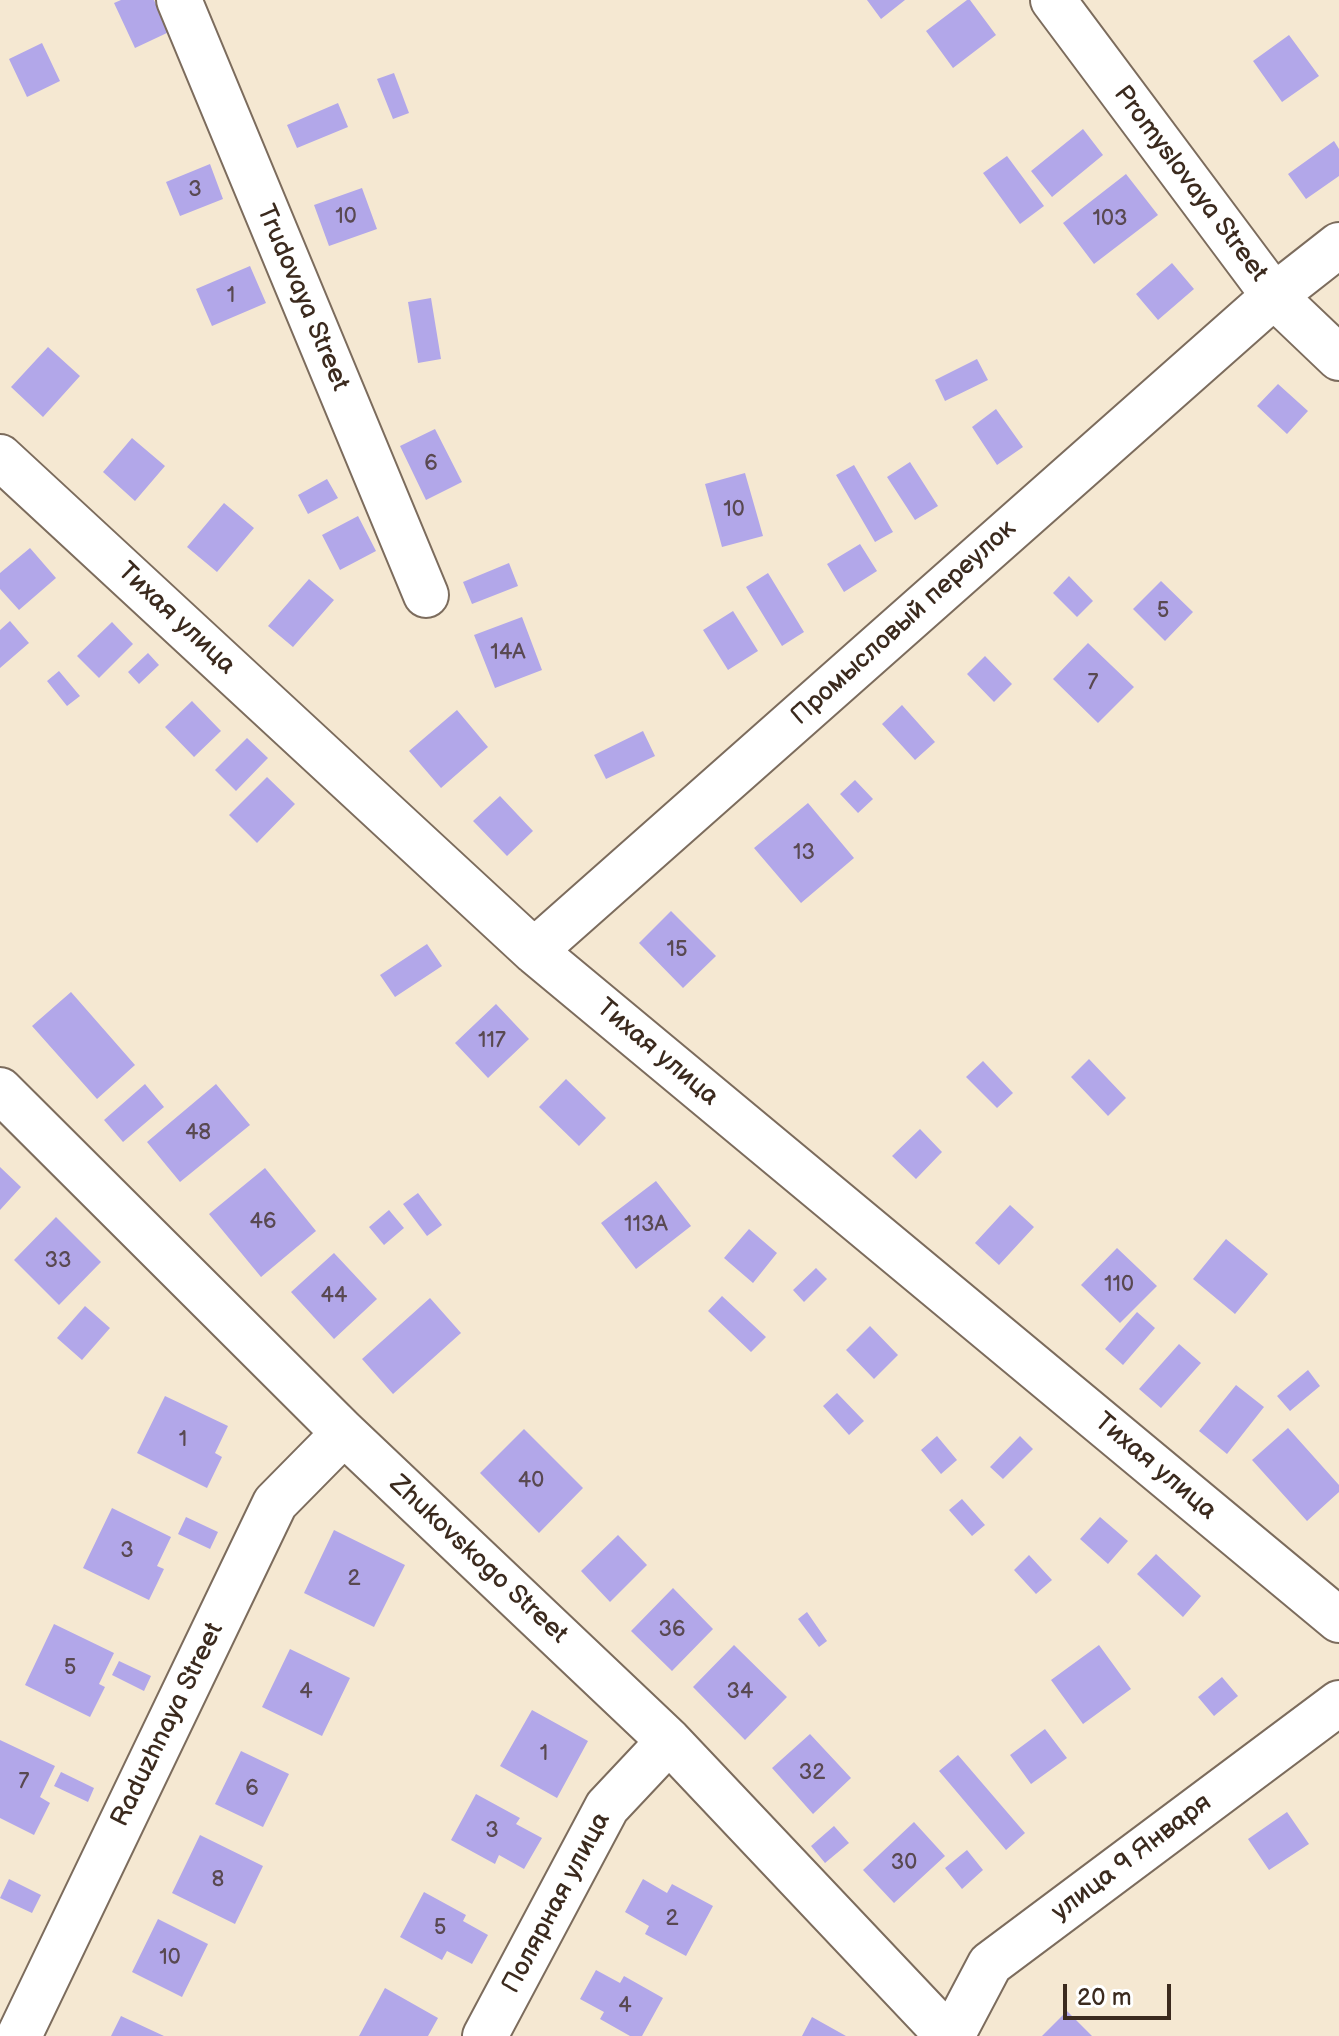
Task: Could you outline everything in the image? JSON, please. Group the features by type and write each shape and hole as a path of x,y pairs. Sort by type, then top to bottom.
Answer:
{"street":[{"name":"Trudovaya Street","path":"179,0 426,595"},
{"name":"Promyslovaya Street","path":"1053,0 1274,296 1339,358"},
{"name":"Промысловый переулок","path":"534,951 1274,296 1339,245"},
{"name":"Тихая улица","path":"0,457 534,951 1339,1620"},
{"name":"Zhukovskogo Street","path":"0,1090 344,1433 669,1741 950,2036"},
{"name":"Raduzhnaya Street","path":"19,2036 275,1503 344,1433"},
{"name":"улица 9 Января","path":"950,2036 990,1964 1339,1703"},
{"name":"Полярная улица","path":"485,2036 607,1807 669,1741"}],"building":[{"path":"121,0 154,0 169,32 135,48 114,3"},
{"path":"867,0 905,0 881,19"},
{"path":"967,0 996,35 953,68 926,31"},
{"path":"1289,35 1319,76 1282,102 1253,61"},
{"path":"42,43 60,81 27,97 9,59"},
{"path":"394,73 409,113 393,119 377,79"},
{"path":"338,103 348,127 297,148 287,125"},
{"path":"1083,129 1103,155 1052,197 1031,171"},
{"path":"1334,141 1339,149 1339,176 1306,199 1288,174"},
{"path":"1007,156 1044,206 1020,224 983,173"},
{"path":"210,164 223,199 180,216 166,182"},
{"path":"1126,174 1158,215 1094,264 1063,223"},
{"path":"362,188 377,229 329,246 314,205"},
{"path":"1172,263 1194,289 1158,320 1136,294"},
{"path":"250,266 266,303 212,326 196,289"},
{"path":"431,298 441,359 418,363 408,302"},
{"path":"48,347 80,376 43,417 11,387"},
{"path":"977,359 988,380 945,401 935,380"},
{"path":"1278,384 1308,411 1287,434 1257,406"},
{"path":"996,409 1023,447 997,465 972,427"},
{"path":"435,429 462,482 426,500 400,446"},
{"path":"132,438 165,466 135,501 103,472"},
{"path":"910,462 938,506 915,520 887,477"},
{"path":"854,465 893,532 875,542 836,475"},
{"path":"745,473 763,536 722,547 705,484"},
{"path":"327,479 338,498 308,514 298,495"},
{"path":"224,503 254,528 217,572 187,547"},
{"path":"358,516 376,551 340,570 322,535"},
{"path":"860,544 877,571 844,592 827,564"},
{"path":"30,548 56,578 19,610 0,589 0,573"},
{"path":"509,563 518,586 472,604 463,582"},
{"path":"768,573 804,632 782,646 746,587"},
{"path":"1069,576 1093,601 1077,617 1053,593"},
{"path":"309,579 334,600 293,647 268,626"},
{"path":"1161,581 1193,612 1165,641 1133,609"},
{"path":"733,611 758,651 728,670 703,630"},
{"path":"522,617 542,670 495,688 474,635"},
{"path":"10,621 29,643 0,668 0,630"},
{"path":"112,622 133,644 99,678 77,656"},
{"path":"1088,643 1134,687 1098,723 1053,679"},
{"path":"148,653 159,665 139,684 128,672"},
{"path":"985,656 1012,684 994,702 967,674"},
{"path":"59,671 80,696 67,706 47,681"},
{"path":"192,701 221,731 194,757 165,727"},
{"path":"902,705 935,742 915,760 882,724"},
{"path":"457,710 488,747 441,788 409,751"},
{"path":"643,731 655,756 606,779 594,755"},
{"path":"247,738 268,758 236,791 215,770"},
{"path":"267,777 295,804 257,843 229,815"},
{"path":"855,780 873,799 858,813 840,794"},
{"path":"500,796 533,831 507,856 473,821"},
{"path":"808,803 854,858 801,903 754,848"},
{"path":"671,911 716,956 683,988 639,943"},
{"path":"427,944 442,966 395,997 380,975"},
{"path":"71,992 135,1065 97,1099 32,1026"},
{"path":"496,1004 529,1039 488,1078 455,1043"},
{"path":"1089,1059 1126,1098 1108,1116 1071,1077"},
{"path":"983,1061 1013,1093 997,1108 966,1077"},
{"path":"566,1079 606,1118 579,1146 539,1107"},
{"path":"145,1084 164,1107 123,1142 104,1120"},
{"path":"216,1084 250,1125 180,1182 147,1142"},
{"path":"920,1129 942,1152 916,1179 892,1156"},
{"path":"0,1167 21,1187 0,1210"},
{"path":"265,1168 316,1231 261,1277 209,1214"},
{"path":"656,1181 691,1226 636,1269 601,1223"},
{"path":"418,1193 442,1225 427,1236 403,1204"},
{"path":"1010,1205 1034,1227 999,1265 975,1243"},
{"path":"389,1210 404,1228 384,1245 369,1227"},
{"path":"56,1217 101,1262 59,1305 14,1260"},
{"path":"749,1229 777,1253 753,1283 724,1258"},
{"path":"1226,1239 1268,1274 1235,1314 1193,1279"},
{"path":"1117,1248 1157,1286 1120,1323 1081,1285"},
{"path":"334,1253 377,1299 334,1339 291,1292"},
{"path":"816,1268 827,1279 804,1302 793,1290"},
{"path":"722,1296 766,1337 751,1352 708,1311"},
{"path":"430,1298 461,1333 393,1394 362,1359"},
{"path":"85,1306 110,1328 82,1360 57,1338"},
{"path":"1137,1312 1155,1328 1123,1365 1105,1349"},
{"path":"870,1326 898,1355 874,1379 846,1350"},
{"path":"1179,1344 1201,1363 1161,1408 1139,1389"},
{"path":"1308,1370 1320,1386 1290,1411 1277,1396"},
{"path":"1236,1385 1264,1407 1227,1454 1199,1431"},
{"path":"837,1393 864,1421 849,1435 823,1406"},
{"path":"165,1396 228,1426 215,1453 222,1457 207,1488 137,1453"},
{"path":"1288,1428 1339,1485 1339,1492 1307,1521 1252,1460"},
{"path":"524,1429 583,1488 539,1533 480,1473"},
{"path":"937,1436 957,1460 941,1474 921,1450"},
{"path":"1020,1436 1033,1449 1003,1479 990,1467"},
{"path":"962,1499 985,1525 972,1536 949,1510"},
{"path":"112,1508 171,1537 157,1566 164,1569 149,1600 83,1568"},
{"path":"186,1517 218,1532 210,1549 178,1534"},
{"path":"1100,1517 1128,1541 1108,1564 1080,1539"},
{"path":"334,1530 405,1565 374,1627 304,1593"},
{"path":"618,1535 647,1565 610,1602 581,1571"},
{"path":"1156,1554 1201,1596 1183,1617 1137,1574"},
{"path":"1029,1555 1052,1580 1036,1594 1014,1570"},
{"path":"673,1588 713,1629 672,1671 631,1631"},
{"path":"807,1612 827,1641 819,1647 798,1619"},
{"path":"54,1624 114,1653 99,1684 105,1687 90,1717 25,1685"},
{"path":"734,1645 787,1697 745,1740 693,1687"},
{"path":"1099,1645 1131,1689 1083,1724 1051,1680"},
{"path":"290,1649 350,1678 322,1736 262,1707"},
{"path":"119,1661 151,1676 144,1691 112,1675"},
{"path":"1222,1677 1238,1696 1214,1716 1198,1697"},
{"path":"532,1710 588,1741 557,1798 500,1766"},
{"path":"1045,1729 1067,1758 1031,1784 1010,1755"},
{"path":"810,1734 851,1778 813,1814 772,1768"},
{"path":"0,1740 55,1766 40,1797 50,1803 34,1835 0,1818"},
{"path":"241,1751 289,1774 263,1827 215,1804"},
{"path":"958,1755 1025,1833 1006,1850 939,1771"},
{"path":"61,1772 94,1788 88,1802 54,1786"},
{"path":"476,1794 520,1818 516,1824 542,1838 524,1869 499,1855 495,1864 451,1840"},
{"path":"1287,1812 1309,1844 1269,1870 1248,1839"},
{"path":"914,1822 945,1856 894,1903 863,1870"},
{"path":"834,1826 849,1843 825,1863 811,1846"},
{"path":"200,1835 263,1866 235,1924 172,1893"},
{"path":"967,1850 983,1870 962,1889 945,1868"},
{"path":"9,1879 41,1895 32,1913 0,1898"},
{"path":"643,1879 667,1893 672,1884 713,1906 686,1956 645,1934 649,1926 625,1912"},
{"path":"424,1892 466,1915 463,1921 488,1935 472,1964 447,1951 442,1960 400,1937"},
{"path":"158,1919 208,1944 182,1997 132,1972"},
{"path":"596,1970 620,1983 624,1976 663,1998 642,2036 630,2036 600,2019 604,2012 580,1999"},
{"path":"385,1988 438,2018 428,2036 359,2036"},
{"path":"1067,2011 1092,2036 1042,2036"},
{"path":"121,2016 164,2036 111,2036"},
{"path":"812,2017 846,2036 802,2036"}]}
